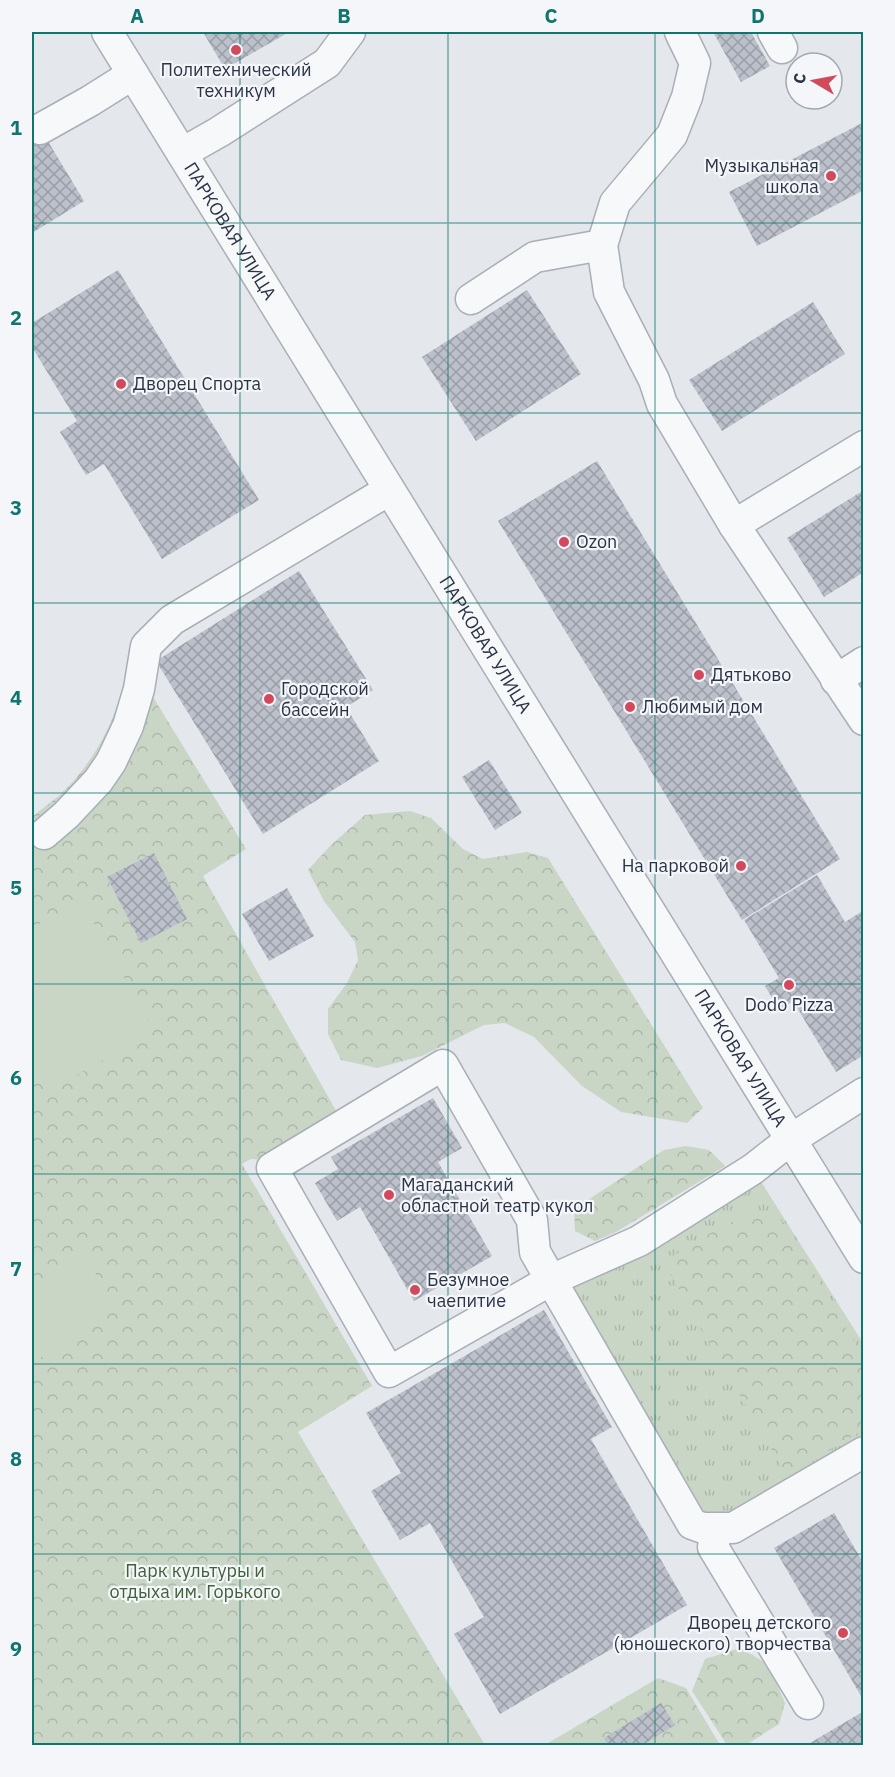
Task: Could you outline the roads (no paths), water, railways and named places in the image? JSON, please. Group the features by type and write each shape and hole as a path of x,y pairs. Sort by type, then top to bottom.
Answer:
{"street":[{"name":"ПАРКОВАЯ УЛИЦА","path":"107,32 864,1258"},
{"path":"182,153 327,63 350,32"},
{"path":"680,32 695,63 687,97 672,135 615,203 602,245 609,292 654,380 662,404 734,525 864,720"},
{"path":"40,129 133,74"},
{"path":"471,298 535,257 602,245"},
{"path":"734,525 864,446"},
{"path":"44,834 66,815 98,781 111,762 128,726 139,689 146,646 172,620 389,490"},
{"path":"836,680 864,662"},
{"path":"864,1093 790,1140 753,1169 639,1241 551,1281 389,1372 272,1168 443,1065 532,1220 535,1251 551,1281 692,1524 703,1528 733,1528 864,1452"},
{"path":"717,1529 713,1546 808,1704"}],"place":[{"name":"Политехнический техникум","path":"236,50"},
{"name":"Музыкальная школа","path":"831,176"},
{"name":"Дворец Спорта","path":"121,384"},
{"name":"Ozon","path":"564,542"},
{"name":"Дятьково","path":"699,675"},
{"name":"Городской бассейн","path":"269,699"},
{"name":"Любимый дом","path":"630,707"},
{"name":"На парковой","path":"741,866"},
{"name":"Dodo Pizza","path":"789,985"},
{"name":"Магаданский областной театр кукол","path":"389,1195"},
{"name":"Безумное чаепитие","path":"415,1290"},
{"name":"Дворец детского (юношеского) творчества","path":"843,1633"}],"park label":[{"name":"Парк культуры и отдыха им. Горького","path":"195,1581"}]}
